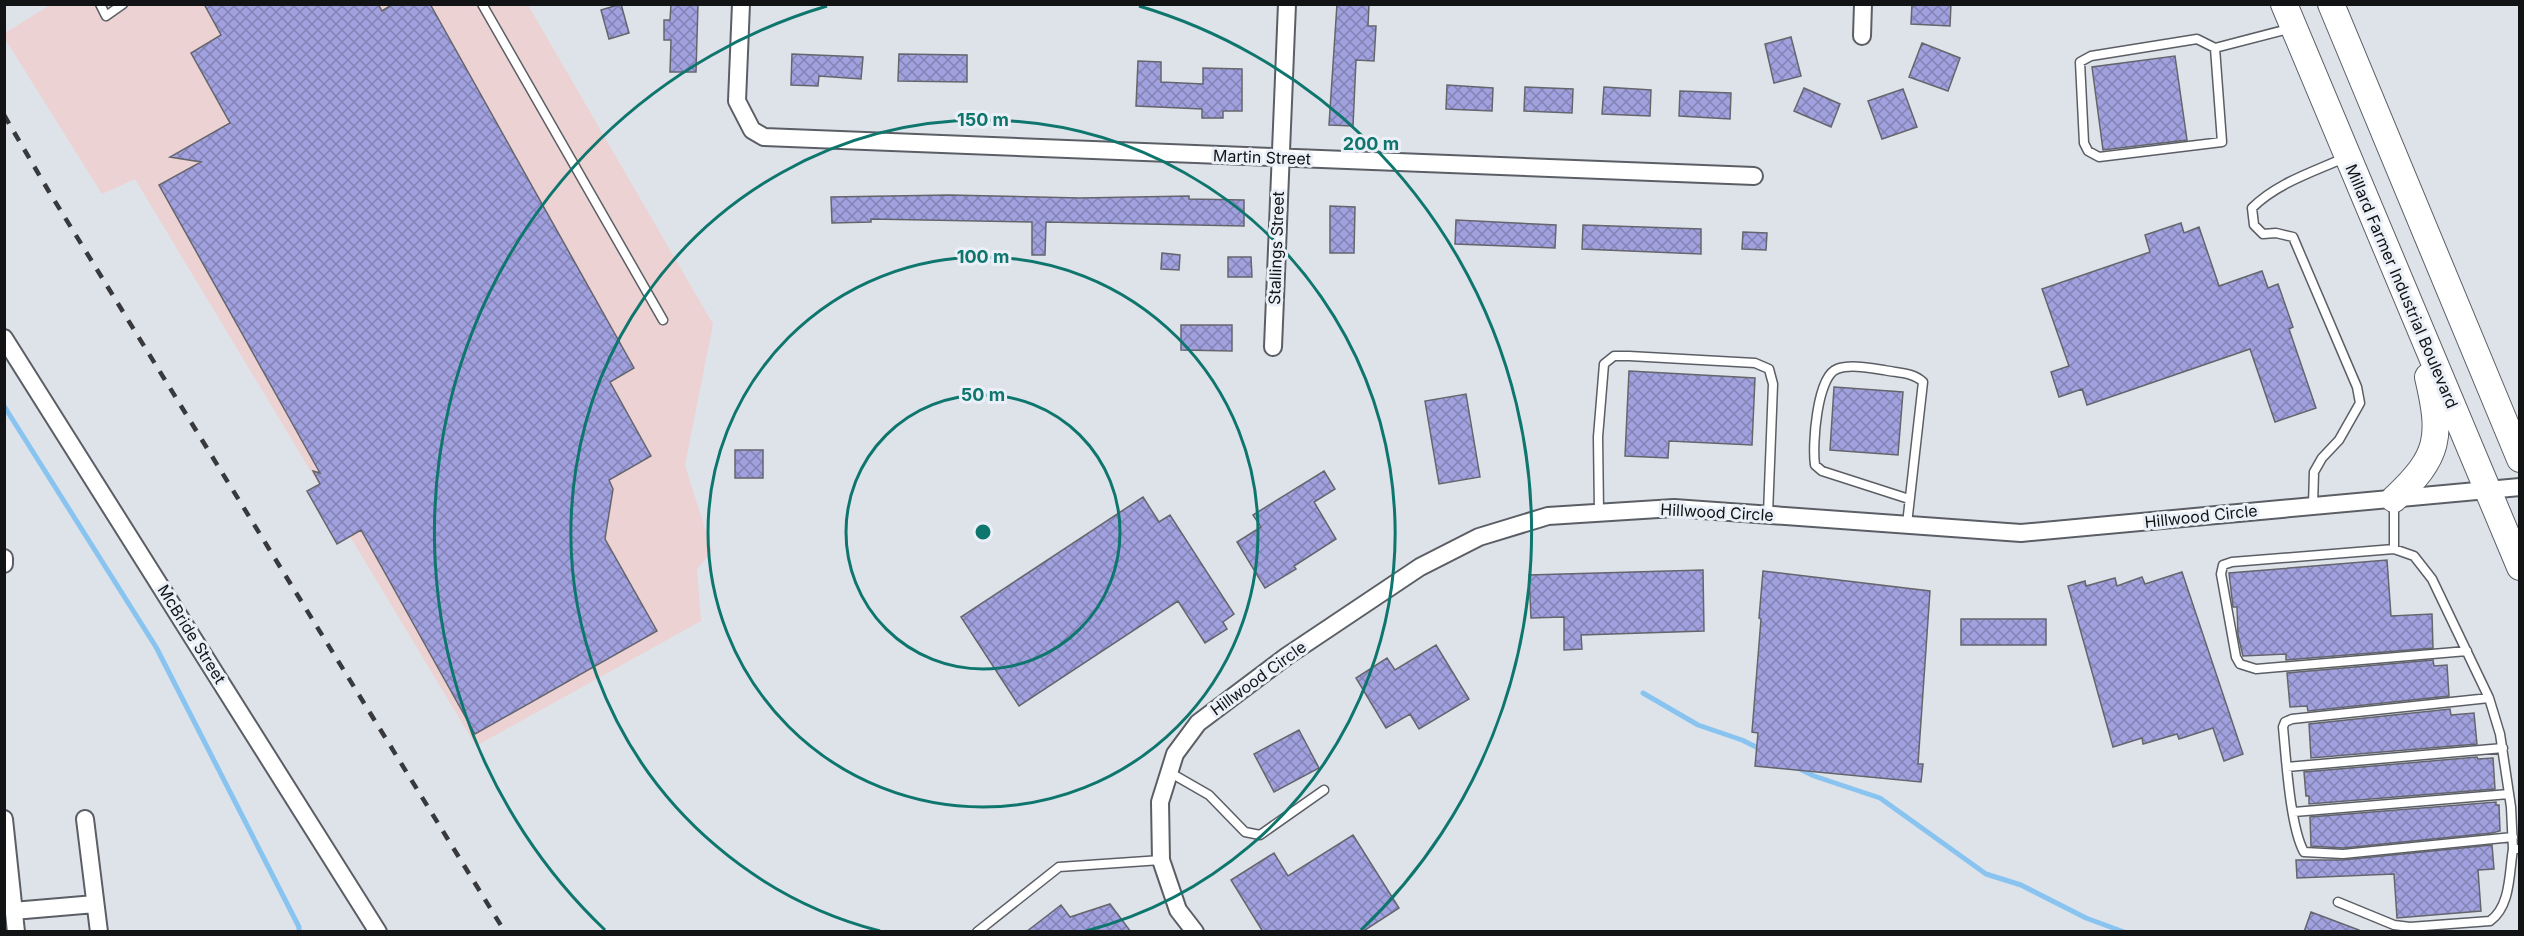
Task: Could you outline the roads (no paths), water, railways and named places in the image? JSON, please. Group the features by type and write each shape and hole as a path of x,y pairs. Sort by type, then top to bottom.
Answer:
{"main road":[{"path":"2331,4 2520,459"},
{"name":"Millard Farmer Industrial Boulevard","path":"2288,16 2520,567"},
{"path":"2394,499 2415,480 2432,454 2437,434 2434,403 2415,318"}],"street":[{"name":"Martin Street","path":"741,4 737,101 752,130 765,137 1754,176"},
{"name":"Stallings Street","path":"1273,347 1287,4"},
{"path":"1862,36 1863,4"},
{"name":"McBride Street","path":"4,338 378,932"},
{"name":"Hillwood Circle","path":"1195,932 1178,910 1161,860 1160,802 1175,754 1198,723 1296,649 1419,567 1479,537 1548,516 1674,508 2021,533 2520,487"},
{"path":"4,558 4,564"},
{"path":"4,819 16,932"},
{"path":"85,819 99,932"},
{"path":"14,911 95,904"}],"lane":[{"path":"100,4 106,16 123,4"},
{"path":"482,4 663,320"},
{"path":"2215,48 2288,16"},
{"path":"2197,39 2215,48 2222,142 2099,157 2088,151 2084,143 2080,62 2091,56 2197,39"},
{"path":"2313,505 2314,472 2322,458 2339,440 2360,404 2356,387 2293,237 2276,233 2263,234 2254,225 2252,208 2264,197 2291,181 2348,157"},
{"path":"1599,512 1598,437 1604,364 1614,356 1629,356 1755,363 1769,369 1773,384 1768,514"},
{"path":"1907,524 1923,382 1917,376 1872,368 1835,369 1826,379 1819,405 1815,465 1822,471 1909,499"},
{"path":"2394,499 2394,549"},
{"path":"2338,902 2394,925 2410,927 2490,921 2498,915 2504,904 2516,849 2503,748 2489,698 2467,651 2432,579 2414,556 2394,549 2232,562 2223,565 2221,574 2235,657 2240,664 2256,669 2467,651"},
{"path":"2489,698 2292,719 2285,722 2283,727 2294,812 2300,845 2304,852 2312,854 2343,854 2513,837"},
{"path":"2287,767 2503,748"},
{"path":"1169,772 1209,795 1245,832 1260,834 1324,790"},
{"path":"2294,812 2509,794"},
{"path":"977,932 1059,867 1161,860"}],"waterway":[{"path":"4,406 156,647 299,927 299,932"},
{"path":"1643,693 1698,725 1742,740 1762,750"},
{"path":"1798,768 1814,776 1880,798 1986,874 2021,885 2086,918 2124,932"}],"railway":[{"path":"4,115 505,932"}]}
